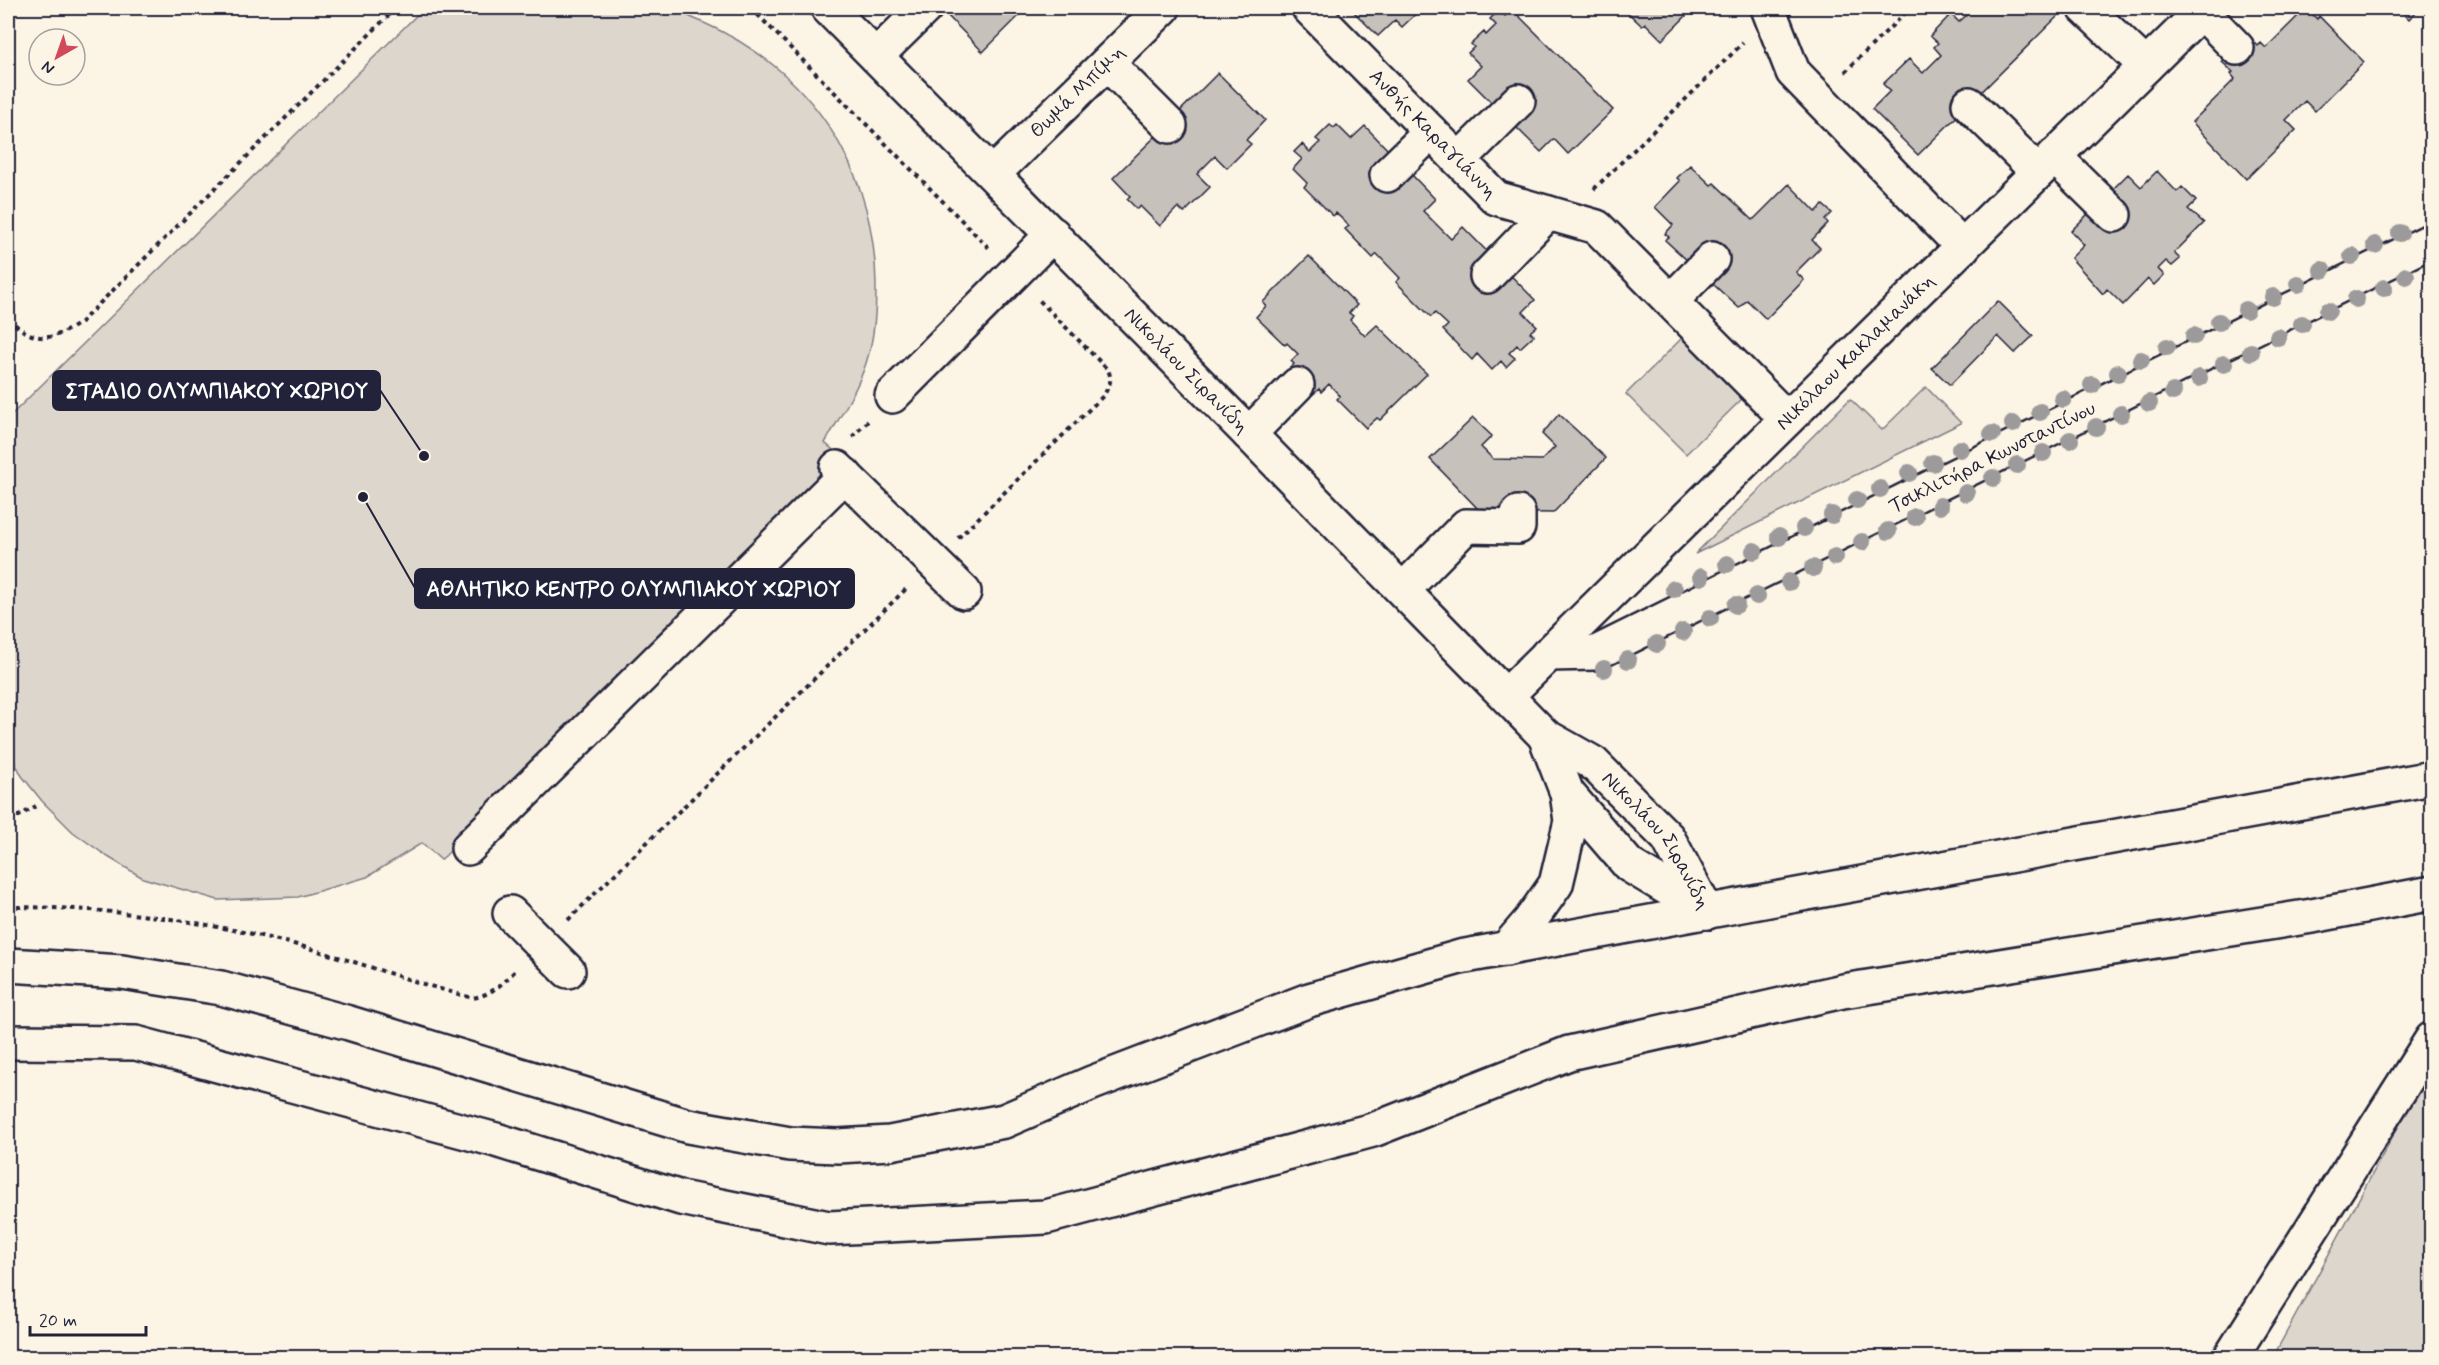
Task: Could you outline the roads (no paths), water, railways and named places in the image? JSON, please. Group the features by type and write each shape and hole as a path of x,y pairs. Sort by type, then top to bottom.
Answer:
{"street":[{"name":"Νικολάου Σιρανίδη","path":"828,8 1545,736 1593,763 1668,838 1707,912"},
{"path":"876,56 925,8"},
{"name":"Θωμά Μπίμη","path":"993,174 1163,8"},
{"name":"Ανθής Καραγιάννη","path":"1309,8 1496,198 1597,227 1787,419"},
{"path":"2085,8 2146,66"},
{"path":"2203,9 2237,48"},
{"name":"Νικόλαου Κακλαμανάκη","path":"1507,695 2203,9"},
{"path":"1770,11 1793,72 1963,247"},
{"path":"1107,63 1170,126"},
{"path":"1459,160 1518,101"},
{"path":"1969,104 2114,215"},
{"path":"1387,175 1431,132"},
{"path":"1487,276 1556,215"},
{"path":"892,396 1053,234"},
{"name":"Τσικλιτήρα Κωνσταντίνου","path":"1548,654 1596,653 2432,240"},
{"path":"1671,301 1712,258"},
{"path":"1249,434 1297,385"},
{"path":"459,856 842,462 964,592"},
{"path":"1403,590 1466,526 1518,528 1518,513"},
{"name":"Νικολάου Σιρανίδη","path":"1545,736 1568,793 1629,865 1707,912"},
{"path":"8,964 122,972 221,988 350,1023 688,1126 790,1144 838,1146 890,1143 1004,1121 1092,1083 1309,1000 1460,957 2432,777"},
{"path":"1506,949 1530,921 1556,884 1571,821 1568,793"},
{"path":"8,1042 136,1043 496,1140 681,1197 829,1228 1046,1217 1373,1130 1569,1053 1843,991 2312,916 2432,893"},
{"path":"510,913 568,971"},
{"path":"2230,1358 2432,1039"}],"place":[{"name":"ΣΤΑΔΙΟ ΟΛΥΜΠΙΑΚΟΥ ΧΩΡΙΟΥ","path":"424,456"},
{"name":"ΑΘΛΗΤΙΚΟ ΚΕΝΤΡΟ ΟΛΥΜΠΙΑΚΟΥ ΧΩΡΙΟΥ","path":"363,497"}]}
